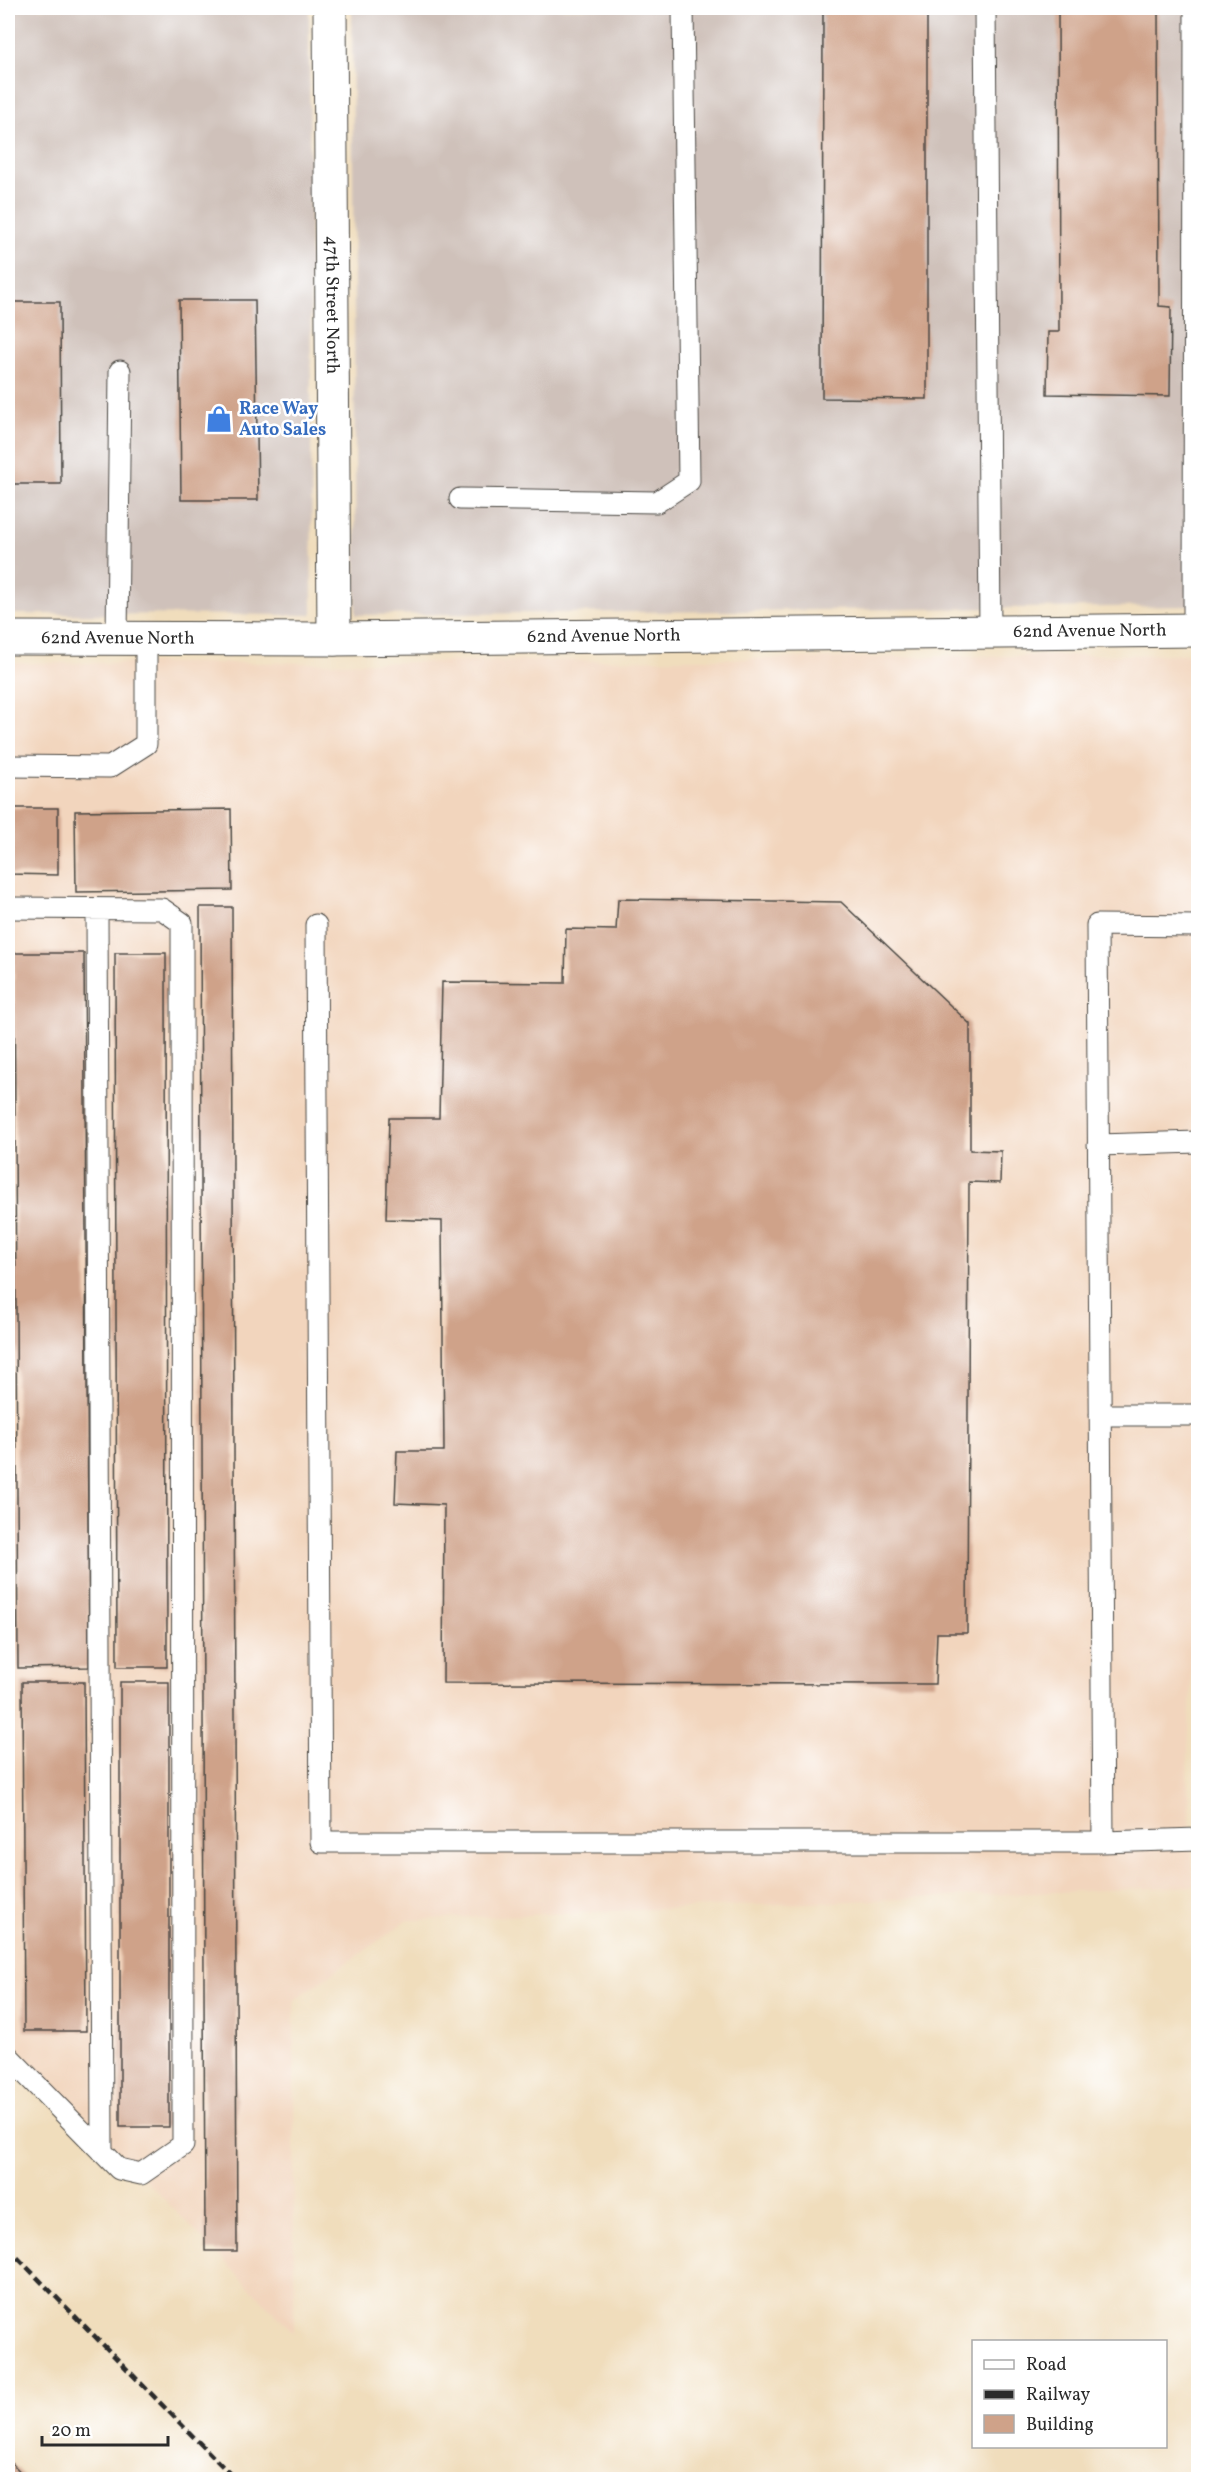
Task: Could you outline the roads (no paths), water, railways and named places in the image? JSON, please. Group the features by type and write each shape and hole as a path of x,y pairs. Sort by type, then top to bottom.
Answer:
{"street":[{"name":"47th Street North","path":"330,8 334,639"},
{"name":"62nd Avenue North","path":"8,638 334,639 1196,630"}],"lane":[{"path":"460,499 657,502 689,481 683,8"},
{"path":"985,8 990,632"},
{"path":"1195,8 1196,630"},
{"path":"8,766 110,766 146,744 131,638 120,371"},
{"path":"8,908 162,909 182,923 183,2145 141,2174 119,2169 8,2056"},
{"path":"97,909 102,2152"},
{"path":"316,925 321,1842 1103,1842 1198,1839"},
{"path":"1103,1842 1096,925 1198,926"},
{"path":"1098,1145 1198,1142"},
{"path":"1100,1415 1198,1415"}],"railway":[{"path":"8,2248 236,2480"}],"place":[{"name":"Race Way Auto Sales","path":"219,419"}]}
